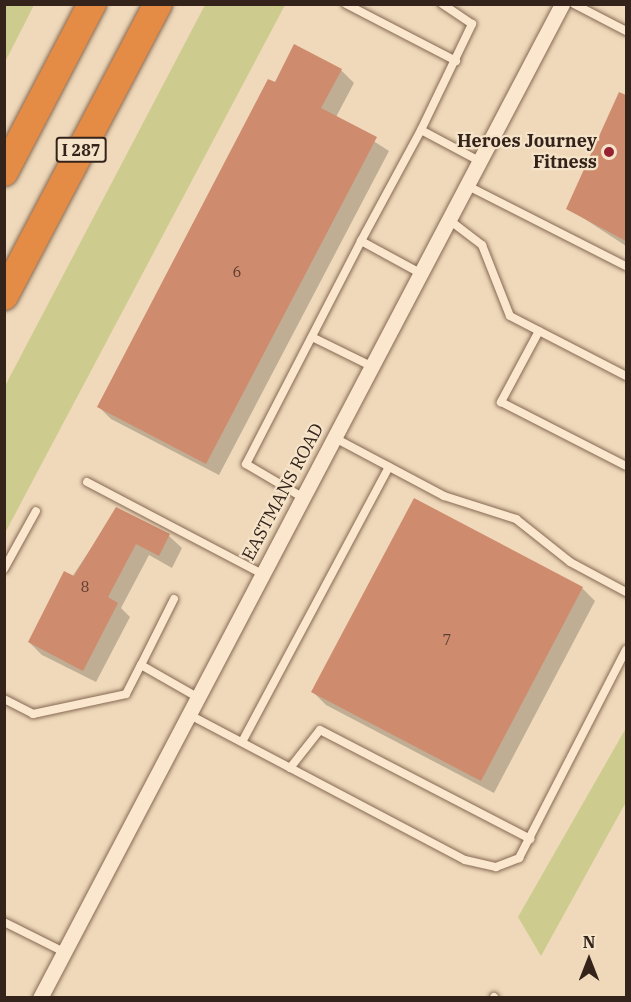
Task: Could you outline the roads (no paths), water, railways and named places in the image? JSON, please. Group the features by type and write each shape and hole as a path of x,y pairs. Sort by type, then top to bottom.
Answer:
{"highway":[{"path":"4,172 92,4"},
{"name":"I 287","path":"4,296 158,4"}],"street":[{"name":"EASTMANS ROAD","path":"40,998 562,4"}],"lane":[{"path":"346,4 456,61"},
{"path":"302,497 246,464 421,130 472,24 442,4"},
{"path":"574,4 627,31"},
{"path":"421,130 479,161"},
{"path":"466,184 627,266"},
{"path":"448,219 482,245 510,315 627,376"},
{"path":"361,241 420,273"},
{"path":"539,331 501,402 627,466"},
{"path":"312,337 371,366"},
{"path":"333,437 444,496 516,519 570,562 627,592"},
{"path":"242,742 389,467"},
{"path":"87,482 262,574"},
{"path":"4,569 36,511"},
{"path":"4,699 33,714 126,694 174,598"},
{"path":"189,714 465,860 496,867 519,858 627,650"},
{"path":"141,665 197,697"},
{"path":"290,768 320,730 530,839"},
{"path":"4,922 64,952"}],"place":[{"name":"Heroes Journey Fitness","path":"609,152"}]}
